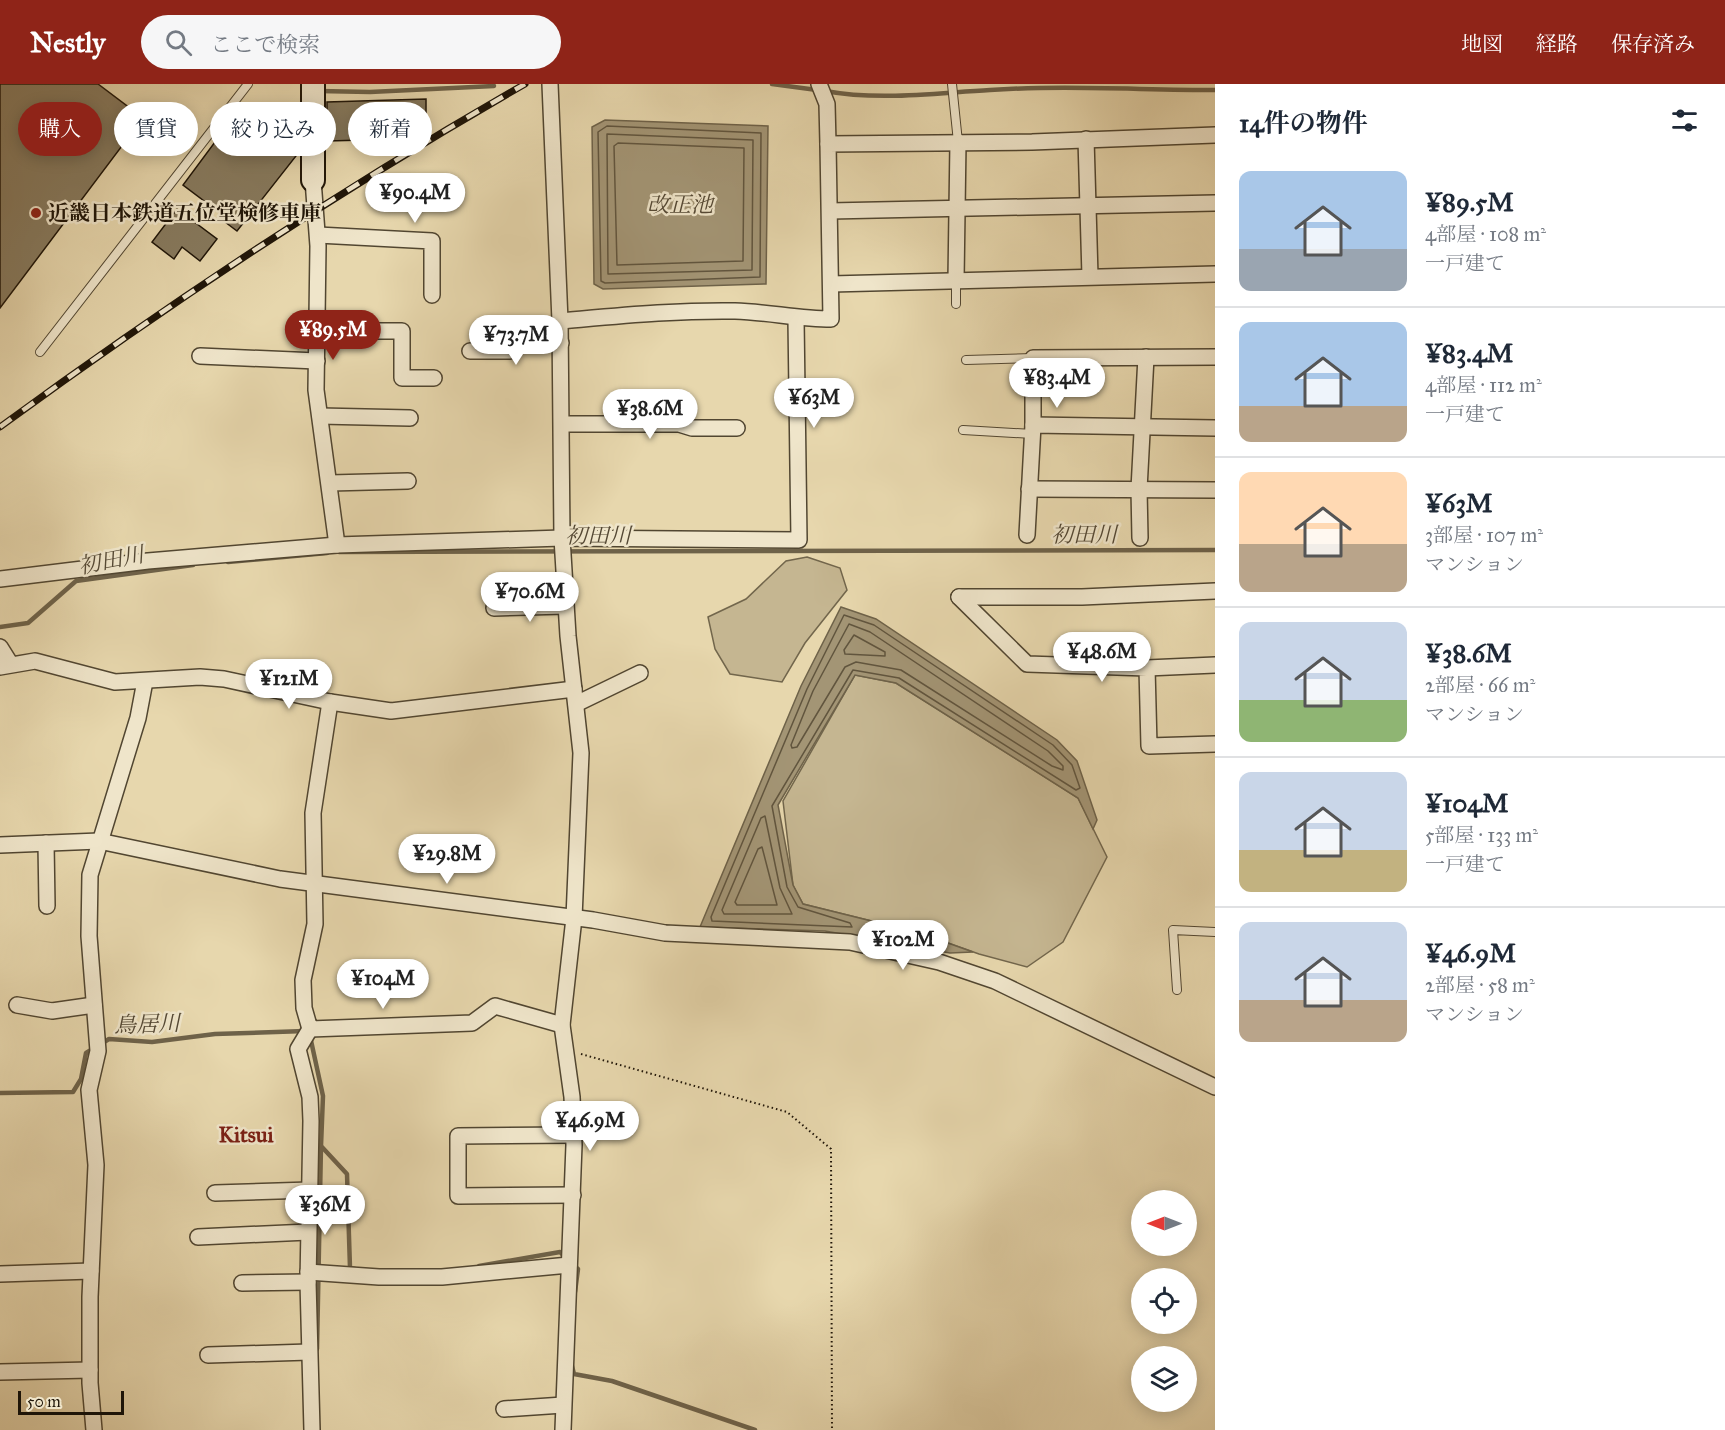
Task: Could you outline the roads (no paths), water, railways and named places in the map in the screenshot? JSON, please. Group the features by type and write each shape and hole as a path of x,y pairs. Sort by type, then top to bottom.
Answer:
{"street":[{"path":"313,84 313,180 318,235 316,390 337,544"},
{"path":"550,84 561,343 562,538 581,783 574,918 562,1025 573,1135 573,1195 563,1430"},
{"path":"560,321 647,314 735,311 776,314 796,319 831,319 827,104 820,85"},
{"path":"828,144 1215,135"},
{"path":"1086,139 1090,276"},
{"path":"956,280 958,142"},
{"path":"830,211 1215,203"},
{"path":"318,235 432,241 432,295"},
{"path":"831,284 1215,274"},
{"path":"0,579 148,561 337,544 562,538 799,540 796,319"},
{"path":"317,331 402,331 402,378 434,378"},
{"path":"470,351 510,351 520,343 561,343"},
{"path":"200,356 317,361"},
{"path":"1140,538 1139,489 1146,357"},
{"path":"1027,535 1033,429 1033,358 1215,357"},
{"path":"320,416 410,418"},
{"path":"563,424 679,424 692,428 737,428"},
{"path":"1033,429 1215,428"},
{"path":"330,483 408,481"},
{"path":"1029,489 1215,490"},
{"path":"1215,591 1082,597 959,597 1027,664 1147,668 1215,665"},
{"path":"494,608 566,606"},
{"path":"0,647 5,665 35,662 97,680 145,681 200,677 330,702 391,711 575,697 640,673"},
{"path":"1147,668 1149,746 1215,744"},
{"path":"94,1430 90,1370 91,1271 96,1165 89,1090 98,1051 89,936 90,876 138,718 145,681"},
{"path":"300,1430 312,1430 309,1352 310,1097 298,1049 310,1029 304,1008 303,980 314,933 314,813 317,776 330,702"},
{"path":"0,845 99,841 253,874 315,884 574,918 688,936 850,942 939,962 995,981 1215,1087"},
{"path":"46,843 48,906"},
{"path":"17,1005 52,1011 94,1005"},
{"path":"310,1029 471,1023 495,1006 562,1025"},
{"path":"573,1135 458,1136 458,1196 573,1195"},
{"path":"216,1192 310,1190"},
{"path":"198,1237 309,1232"},
{"path":"242,1283 309,1277 325,1273 442,1276 570,1260"},
{"path":"0,1274 91,1271"},
{"path":"208,1355 309,1352"},
{"path":"0,1372 90,1370"},
{"path":"504,1409 563,1405"}],"lane":[{"path":"40,352 248,84"},
{"path":"952,84 958,142"},
{"path":"956,280 956,304"},
{"path":"966,360 1033,358"},
{"path":"963,430 1033,429"},
{"path":"1177,990 1173,930 1215,932"}],"water":[{"name":"改正池","path":"605,120 768,126 766,284 603,289 594,284 592,127"},
{"path":"841,607 876,619 1057,740 1077,761 1097,820 1093,829 1078,798 896,683 855,675 778,805 793,885 803,904 920,933 973,952 950,953 825,931 700,927 801,686"}],"waterway":[{"path":"772,84 817,90"},
{"path":"319,91 370,92 494,86"},
{"path":"825,91 887,96 1046,88 1215,90"},
{"name":"初田川","path":"339,552 1215,550"},
{"name":"初田川","path":"228,562 327,553"},
{"name":"初田川","path":"0,627 28,623 76,581 193,565"},
{"name":"鳥居川","path":"0,1093 73,1092 81,1079 86,1053 109,1039 152,1042 215,1034 305,1031"},
{"path":"310,1036 323,1096 321,1146 347,1174 350,1268 355,1269"},
{"name":"鳥居川","path":"317,1349 321,1146"},
{"path":"479,1266 560,1252 566,1258"},
{"path":"572,1264 578,1269 575,1292"},
{"path":"572,1366 574,1374 612,1381 755,1430"}],"railway":[{"path":"0,427 127,336 257,248 390,164 525,84"}],"place":[{"name":"近畿日本鉄道五位堂検修車庫","path":"36,213"}],"district":[{"name":"Kitsui","path":"246,1134"}]}
